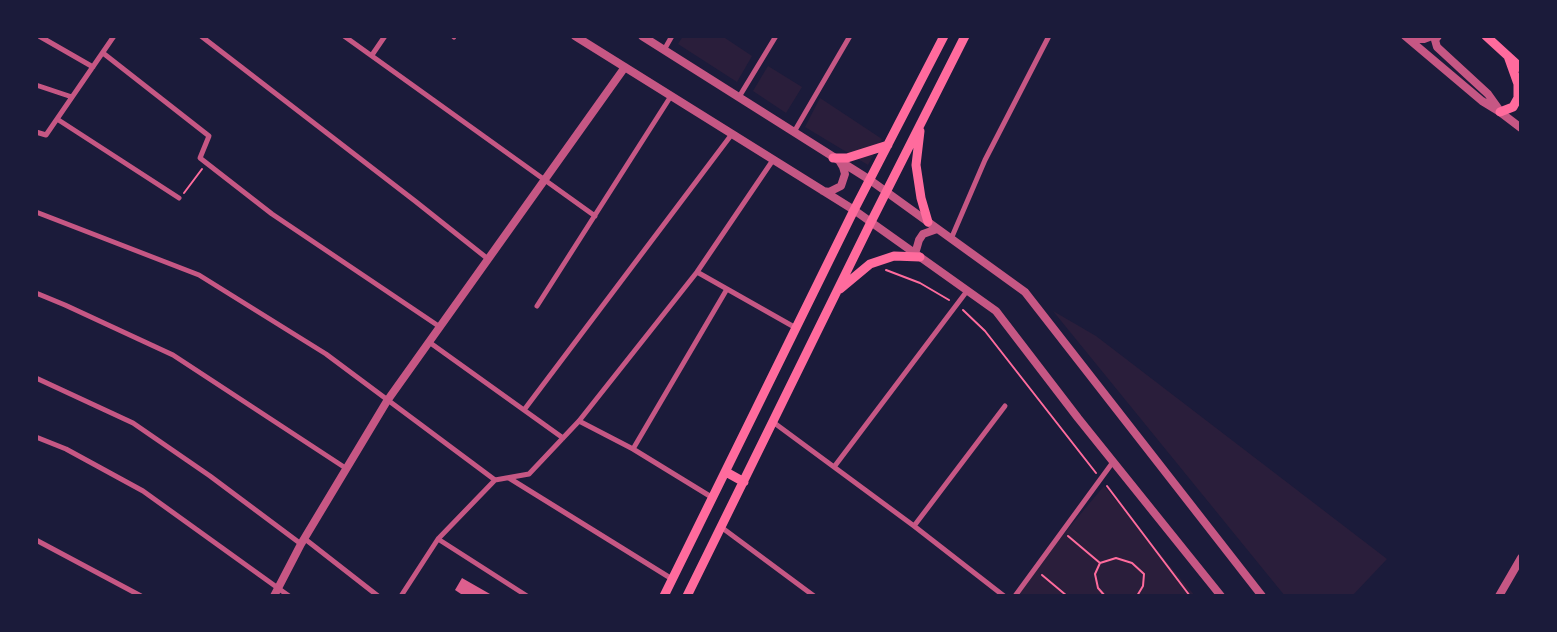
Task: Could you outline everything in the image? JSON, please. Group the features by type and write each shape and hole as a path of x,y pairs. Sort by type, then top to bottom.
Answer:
{"main road":[{"path":"664,596 854,210 944,36"},
{"path":"687,596 965,36"},
{"path":"1486,36 1521,68"},
{"path":"1500,112 1513,107 1518,98 1518,84 1508,56"},
{"path":"920,125 916,166 928,222"},
{"path":"836,160 888,145"},
{"path":"837,291 870,264 894,256 918,255"},
{"path":"726,472 744,482"}],"street":[{"path":"39,36 93,68"},
{"path":"36,132 46,136 114,36"},
{"path":"201,36 415,200 488,259"},
{"path":"344,36 595,216"},
{"path":"372,55 385,36"},
{"path":"575,36 854,210 996,311 1113,462 1221,596"},
{"path":"642,36 870,180 1025,292 1262,596"},
{"path":"664,50 672,36"},
{"path":"739,97 776,36"},
{"path":"794,132 850,36"},
{"path":"951,239 985,160 1049,36"},
{"path":"1406,36 1415,39 1424,39 1432,36"},
{"path":"1406,36 1482,101 1521,128"},
{"path":"1438,36 1436,40 1437,47 1488,94 1500,112"},
{"path":"103,53 209,136 200,158 206,163 272,214 440,327"},
{"path":"274,596 303,542 387,401 625,67"},
{"path":"36,85 72,97"},
{"path":"537,306 671,96"},
{"path":"57,119 179,198"},
{"path":"524,410 732,134"},
{"path":"401,596 438,539 495,480 529,474 579,421 697,272 773,160"},
{"path":"823,191 829,192 841,186 845,174 844,167 836,160"},
{"path":"36,212 199,275 326,354 495,480"},
{"path":"918,255 919,240 924,234 937,228"},
{"path":"697,272 796,328"},
{"path":"633,450 727,290"},
{"path":"834,468 967,291"},
{"path":"36,293 66,304 173,355 347,469"},
{"path":"429,342 562,438"},
{"path":"36,378 133,423 378,596"},
{"path":"914,526 1005,406"},
{"path":"579,421 633,450 713,498"},
{"path":"773,422 914,526 1004,596"},
{"path":"36,437 66,449 143,491 290,596"},
{"path":"1014,596 1113,462"},
{"path":"509,478 672,579"},
{"path":"721,527 814,596"},
{"path":"438,539 527,596"},
{"path":"36,540 141,596"},
{"path":"1499,596 1521,558"}],"path":[{"path":"179,198 206,163"},
{"path":"870,264 920,283 957,304 985,331 1190,596"},
{"path":"1062,532 1100,563"},
{"path":"1105,596 1098,588 1095,574 1100,563 1116,558 1132,563 1144,574 1143,586 1137,596"},
{"path":"1034,569 1067,596"}],"shaded area":[{"path":"683,36 722,36 752,56 737,82 678,44"},
{"path":"768,66 802,87 786,113 753,91"},
{"path":"820,98 882,139 868,165 805,127"},
{"path":"1053,311 1096,336 1387,559 1352,596 1285,596"},
{"path":"1104,486 1195,596 1020,596 1015,592"}],"building":[{"path":"462,578 490,594 489,596 464,596 455,590"}]}
